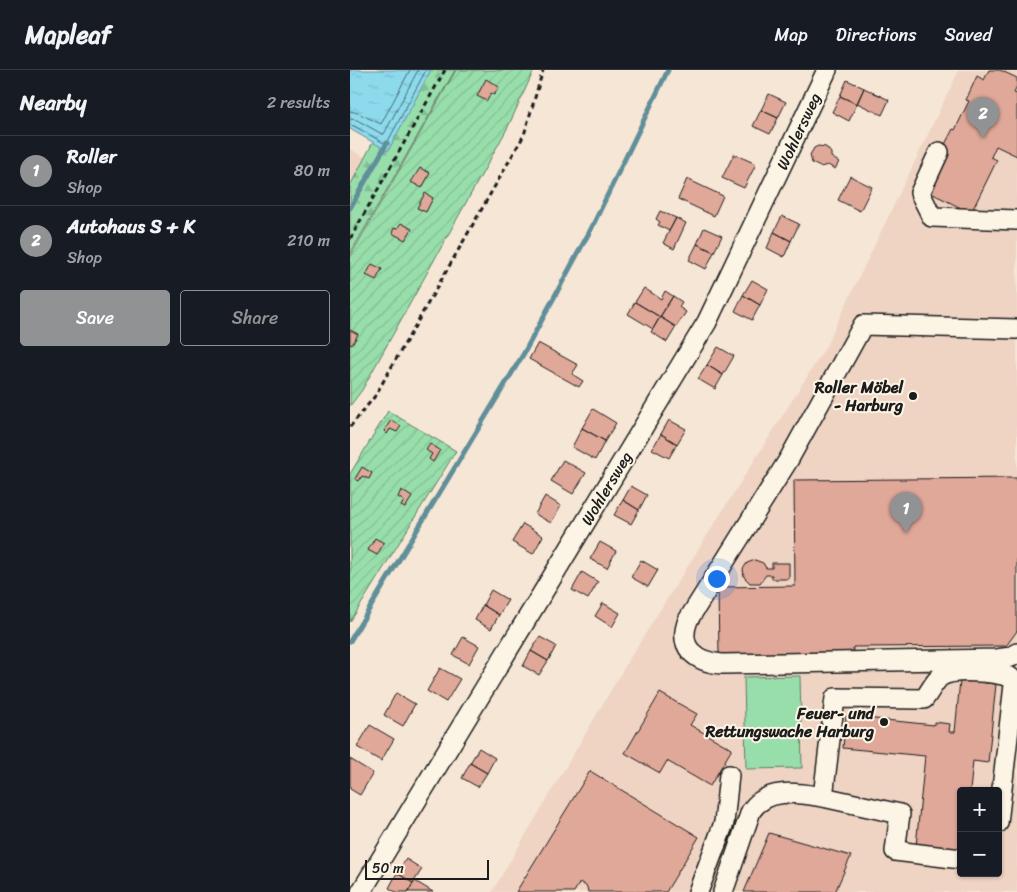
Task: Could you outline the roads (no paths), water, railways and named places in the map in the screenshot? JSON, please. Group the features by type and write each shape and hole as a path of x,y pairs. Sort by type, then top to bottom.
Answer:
{"street":[{"name":"Wohlersweg","path":"361,892 707,322 827,70"},
{"path":"939,152 920,193 932,217 1017,220"},
{"path":"1017,329 863,325 789,459 688,620 684,635 689,650 712,664 997,658 1011,657 1017,653"},
{"path":"823,797 835,698 924,699 940,677 959,671 1005,675 1013,680 1010,788 1002,812"},
{"path":"698,892 724,823 729,775"},
{"path":"722,892 750,811 755,804 779,793 796,793 823,797 900,814 895,851 957,859"}],"water":[{"path":"350,70 431,70 388,151 350,129"}],"waterway":[{"path":"350,641 524,353 591,229 668,70"},
{"path":"350,208 387,143"}],"place":[{"name":"Autohaus S + K","path":"983,138"},
{"name":"Roller Möbel - Harburg","path":"913,396"},
{"name":"Roller","path":"906,533"},
{"name":"Feuer- und Rettungswache Harburg","path":"884,722"}]}
